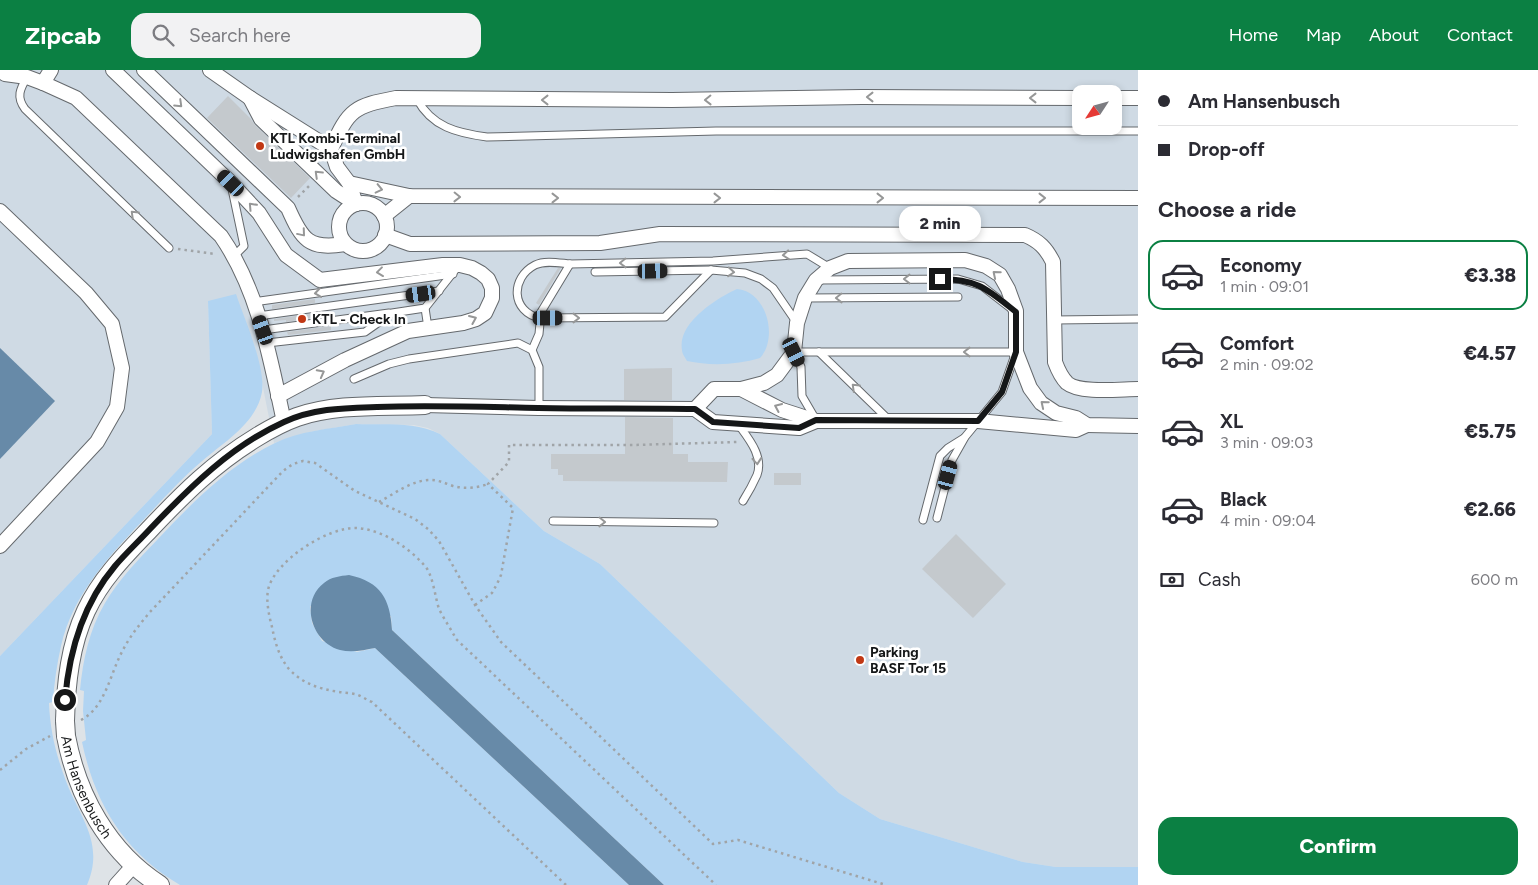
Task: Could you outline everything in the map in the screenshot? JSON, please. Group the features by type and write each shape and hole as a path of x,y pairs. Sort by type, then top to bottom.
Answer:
{"street":[{"path":"0,70 5,74 48,73 221,236 234,256 261,323 284,422"},
{"path":"113,70 231,183 259,213 286,254 320,280 443,265 456,270 472,268 488,279 492,288 492,298 485,313 476,319 463,323 408,331 345,360 278,396"},
{"path":"144,70 288,208 294,224 303,236 314,244 326,247 345,244"},
{"path":"210,70 330,149 337,167 349,183 356,204"},
{"path":"330,149 348,117 367,104 396,98 672,100 862,97 1072,98"},
{"path":"250,98 261,119 336,191 356,204 375,206 384,216 387,229 385,235 375,248 368,251 359,251 345,244 339,231 339,224 344,212 356,204"},
{"path":"1122,98 1138,98"},
{"path":"349,183 409,196 1138,198"},
{"path":"384,216 409,196"},
{"path":"0,211 86,292 112,324 122,368 117,407 97,442 0,546"},
{"path":"385,235 410,244 600,243 660,234 1025,235 1037,240 1046,248 1053,262 1055,362 1059,374 1068,384 1080,389 1138,389"},
{"path":"695,409 714,389 741,389 764,383 777,375 794,352 797,324 805,298 816,280 830,268 848,261 965,260 986,266 1000,274 1008,289 1016,312 1016,352 1030,388 1040,403 1056,413 1076,418 1087,425"},
{"path":"741,389 782,410 816,420 978,421 1076,430 1087,425 1138,426"},
{"path":"425,405 695,409 713,422 799,428 816,420"},
{"name":"Am Hansenbusch","path":"160,885 134,865 112,841 85,798 72,763 66,728 67,681 70,660 78,631 98,590 115,566 205,473 226,457 284,422 316,411 334,408 425,405"},
{"path":"116,885 134,865"}],"lane":[{"path":"24,74 19,96 20,103 25,110 169,248"},
{"path":"417,99 424,111 433,120 465,134 487,137 716,131 1138,131"},
{"path":"231,183 244,246 234,256"},
{"path":"710,270 665,317 540,318 532,316 524,310 518,302 516,290 525,272 536,265 548,262 570,264 713,261 807,254 830,268"},
{"path":"532,350 539,334 541,312 570,264"},
{"path":"261,323 392,313 425,308 456,270"},
{"path":"253,302 456,270"},
{"path":"595,272 710,270 746,273 761,279 773,288 797,324"},
{"path":"816,280 958,279 982,286 1016,312"},
{"path":"261,323 439,291"},
{"path":"805,298 958,297"},
{"path":"425,308 428,328"},
{"path":"267,343 365,332 392,313"},
{"path":"1054,320 1138,319"},
{"path":"354,379 389,364 409,359 518,343 532,350 539,367 539,408"},
{"path":"816,420 802,396 801,367 794,352 1016,352 1002,392 965,437 952,460 937,518"},
{"path":"819,352 890,421"},
{"path":"737,424 756,449 758,474 743,501"},
{"path":"923,520 940,456 948,448 965,437"},
{"path":"553,521 714,523"}],"path":[{"path":"379,502 422,480 431,480 468,488 488,484 509,462 509,445 633,445 751,442"},
{"path":"0,770 26,749 89,716 104,695 122,652 132,634 150,612 283,471 293,464 303,461 315,463 355,491 415,519 428,529 439,541 475,605 501,642 713,844 738,840 886,885"},
{"path":"475,605 492,593 497,584 513,508 488,484"},
{"path":"566,885 372,702 358,695 328,690 308,684 290,670 281,657 274,639 269,616 268,590 274,575 286,561 300,550 329,533 356,528 384,535 404,545 427,568 440,609 456,639 716,885"}],"shaded area":[{"path":"0,70 1138,70 1138,867 1056,867 1023,862 880,819 839,793 600,564 544,531 440,434 428,428 414,425 356,424 310,432 274,443 255,347 208,301 212,434 0,656"},
{"path":"737,289 747,292 756,298 766,316 769,327 768,339 766,349 760,358 724,364 705,364 687,361 682,351 682,340 692,321 709,305"},
{"path":"236,294 258,356 261,370 262,392 259,403 253,414 238,432 180,481 108,559 84,591 67,627 61,646 53,702 49,703 51,723 56,752 62,771 84,819 92,843 92,870 87,885 0,885 0,656 212,434 208,301"},
{"path":"0,348 55,401 0,459"},
{"path":"356,424 409,425 440,434 544,531 600,564 839,793 880,819 1023,862 1056,867 1138,867 1138,885 664,885 392,630 391,616 310,606 312,623 322,641 357,652 375,648 629,885 180,885 160,872 128,842 104,806 88,765 82,742 86,740 83,711 84,691 80,690 85,656 99,613 130,569 185,511 227,473 258,452 284,439 314,431"},
{"path":"349,575 369,582 376,587 382,594 389,609 392,630 664,885 629,885 375,648 344,651 330,646 322,639 312,621 312,600 316,591 324,583 336,577"}],"building":[{"name":"KTL Kombi-Terminal Ludwigshafen GmbH","path":"228,96 310,178 291,198 207,118"},
{"path":"558,268 561,268 539,305 536,303"},
{"path":"315,299 315,303 272,309 272,305"},
{"path":"317,313 317,317 286,322 286,320 274,321 274,319"},
{"path":"331,326 331,330 288,335 287,332"},
{"path":"672,368 672,400 624,400 624,369"},
{"path":"625,417 673,418 673,454 688,454 688,462 728,462 727,482 563,481 563,475 558,475 558,469 551,469 551,454 625,454"},
{"path":"774,473 801,473 801,485 774,485"},
{"path":"956,534 1006,584 973,618 922,569"}],"place":[{"name":"KTL Kombi-Terminal Ludwigshafen GmbH","path":"260,146"},
{"name":"KTL - Check In","path":"302,319"},
{"name":"Parking BASF Tor 15","path":"860,660"}],"route":[{"path":"65,700 70,660 78,631 86,610 115,566 205,473 249,442 284,422 316,411 334,408 425,405 695,409 713,422 799,428 816,420 978,421 1002,392 1016,352 1016,312 982,286 958,279 940,279"}]}
